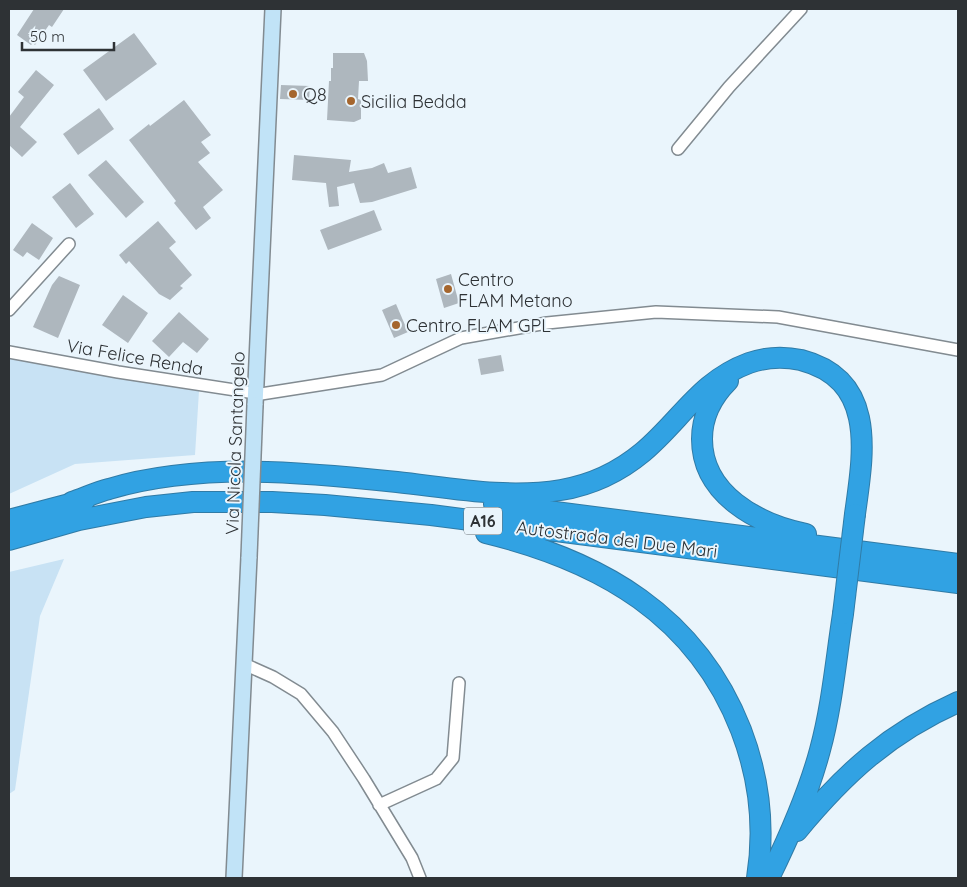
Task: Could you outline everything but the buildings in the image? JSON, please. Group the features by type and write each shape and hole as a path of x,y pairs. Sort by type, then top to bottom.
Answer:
{"highway":[{"path":"72,502 109,489 145,481 192,474 231,472 326,475 493,493 526,494 570,488 594,482 625,466 654,443 716,379 729,371 761,359 774,358 800,360 824,369 836,378 849,394 858,410 863,442 832,690 820,749 805,798 769,878"},
{"path":"746,364 733,375 715,396 708,408 702,432 704,461 715,483 735,504 760,519 792,531 958,554"},
{"name":"Autostrada dei Due Mari","path":"9,520 72,502 146,488 193,484 263,482 325,485 433,496 958,564"},
{"path":"193,502 272,508 430,525 483,533 530,544 554,553 593,570 624,588 661,615 694,648 717,680 736,718 749,754 759,799 760,838 757,878"},
{"name":"Autostrada dei Due Mari","path":"9,540 79,520 146,507 193,502 325,504 430,515 958,583"},
{"path":"784,848 833,790 866,758 914,724 958,702"}],"main road":[{"name":"Via Nicola Santangelo","path":"234,878 273,9"}],"street":[{"path":"678,149 729,87 801,9"},
{"path":"9,310 69,244"},
{"name":"Via Felice Renda","path":"9,352 255,400 291,390 382,374 461,338 546,323 656,312 778,317 958,350"},
{"path":"244,664 273,677 301,694 333,732 412,858 420,878"},
{"path":"379,805 436,778 453,758 459,683"}],"shaded area":[{"path":"9,357 199,391 195,455 75,464 9,494"},
{"path":"64,559 40,616 15,790 9,794 9,572"}],"place":[{"name":"Q8","path":"293,94"},
{"name":"Sicilia Bedda","path":"351,101"},
{"name":"Centro FLAM Metano","path":"448,289"},
{"name":"Centro FLAM GPL","path":"396,325"}]}
